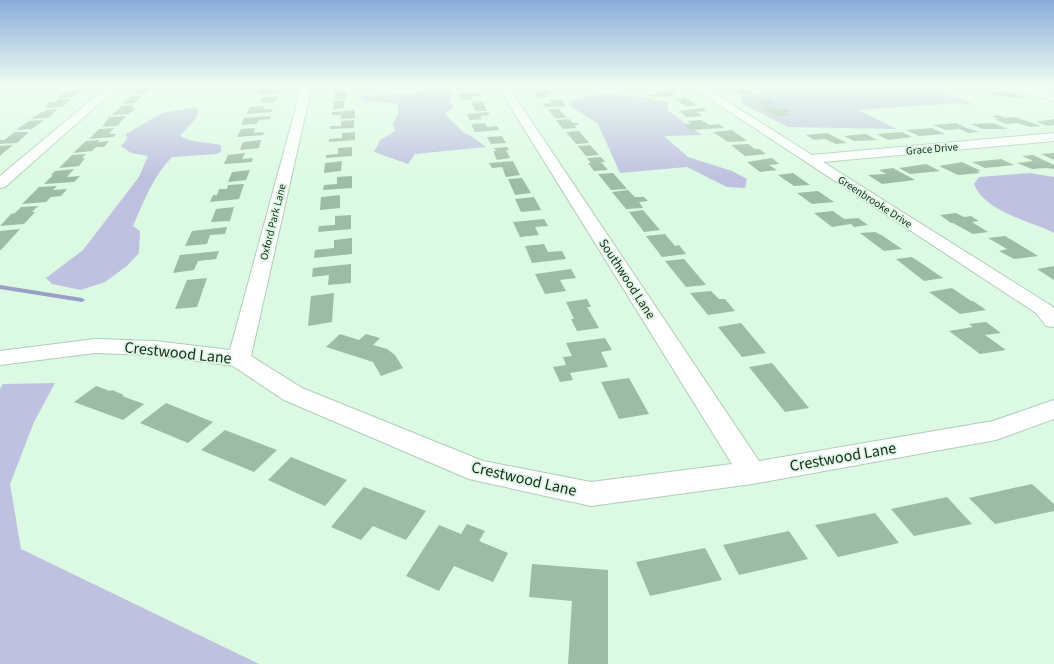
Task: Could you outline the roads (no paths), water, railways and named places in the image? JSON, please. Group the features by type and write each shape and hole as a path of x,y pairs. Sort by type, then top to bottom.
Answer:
{"street":[{"path":"0,184 79,116"},
{"name":"Oxford Park Lane","path":"239,359 299,116"},
{"name":"Southwood Lane","path":"522,116 752,473"},
{"name":"Greenbrooke Drive","path":"742,116 1043,309 1054,322"},
{"name":"Grace Drive","path":"809,159 1054,138"},
{"name":"Crestwood Lane","path":"0,358 95,346 155,348 239,359 293,394 479,471 592,494 752,473 996,430 1054,409"}],"waterway":[{"path":"0,287 82,300"}]}
